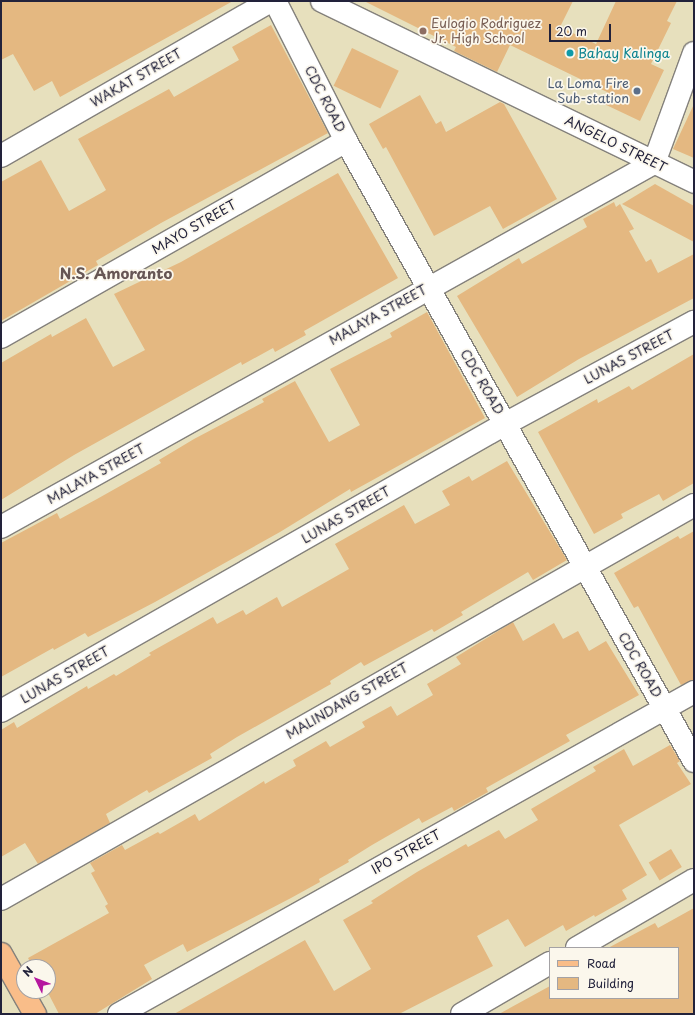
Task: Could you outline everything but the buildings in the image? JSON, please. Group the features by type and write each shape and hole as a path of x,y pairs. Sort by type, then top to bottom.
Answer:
{"main road":[{"path":"1,954 35,1014"}],"street":[{"name":"WAKAT STREET","path":"1,156 271,1"},
{"name":"CDC ROAD","path":"275,1 346,141 583,566 694,761"},
{"name":"ANGELO STREET","path":"322,1 694,182"},
{"path":"654,163 694,52"},
{"name":"MAYO STREET","path":"1,337 346,141"},
{"name":"MALAYA STREET","path":"1,526 428,287 654,163"},
{"name":"LUNAS STREET","path":"1,711 505,424 694,322"},
{"name":"MALINDANG STREET","path":"1,898 583,566 694,505"},
{"name":"IPO STREET","path":"118,1014 664,707 694,692"},
{"path":"579,947 694,880"},
{"path":"462,1014 549,964"}],"place":[{"name":"Eulogio Rodriguez Jr. High School","path":"423,31"},
{"name":"Bahay Kalinga","path":"570,53"},
{"name":"La Loma Fire Sub-station","path":"637,91"}],"district":[{"name":"N.S. Amoranto","path":"116,273"}]}
